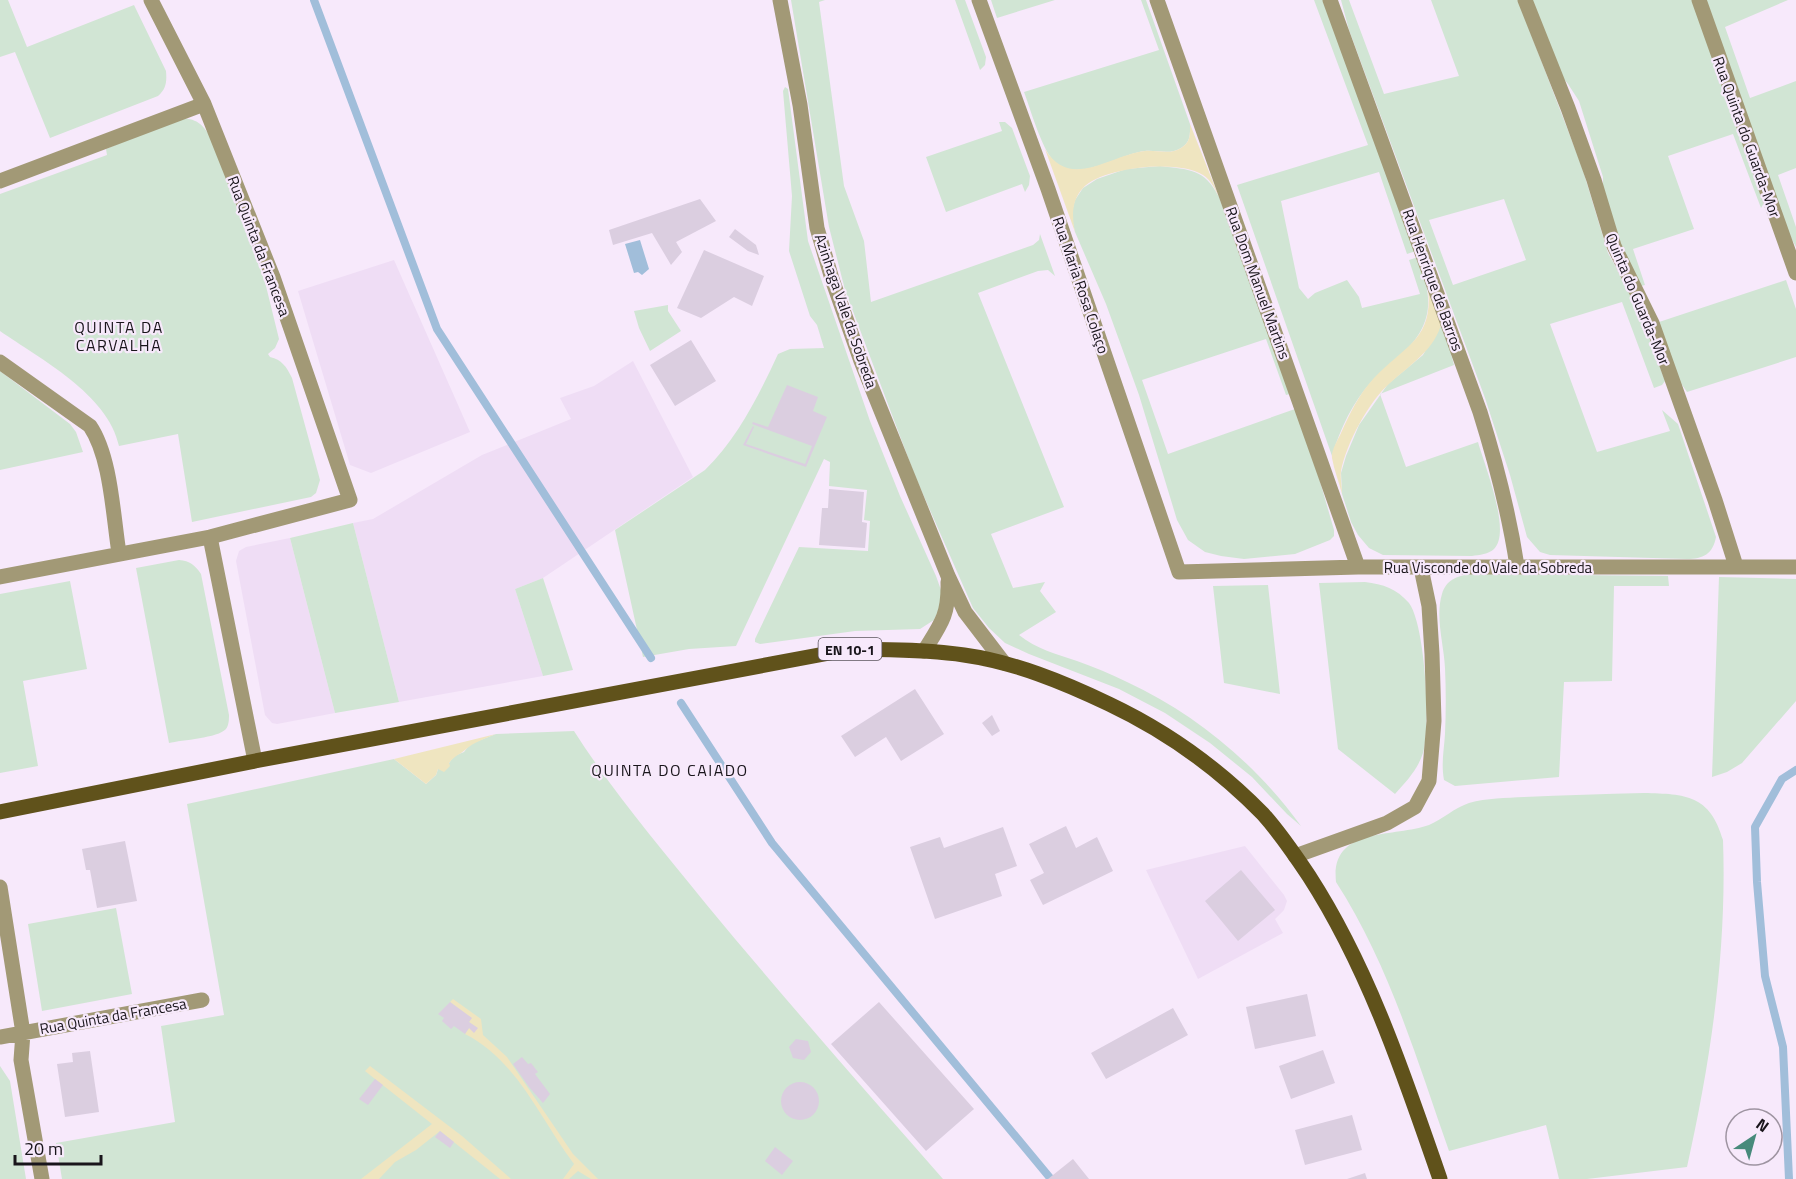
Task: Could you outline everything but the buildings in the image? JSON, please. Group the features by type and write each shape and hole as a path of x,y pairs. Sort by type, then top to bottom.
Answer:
{"main road":[{"name":"EN 10-1","path":"0,812 255,761 850,649 924,651 964,655 1004,663 1092,695 1135,716 1180,744 1224,777 1264,816 1321,895 1352,952 1389,1035 1440,1179"}],"street":[{"name":"Rua Quinta da Francesa","path":"152,0 204,104 273,277 350,500 210,537"},
{"name":"Azinhaga Vale da Sobreda","path":"780,0 800,105 817,228 832,279 861,360 948,576 965,612 1004,663"},
{"name":"Rua Maria Rosa Colaço","path":"979,0 1048,189 1179,572"},
{"name":"Rua Dom Manuel Martins","path":"1157,0 1358,567"},
{"name":"Rua Henrique de Barros","path":"1330,0 1480,412 1498,468 1511,524 1517,566"},
{"name":"Quinta do Guarda-Mor","path":"1525,0 1568,108 1594,180 1614,246 1652,323 1736,566"},
{"name":"Rua Quinta do Guarda-Mor","path":"1699,0 1796,273"},
{"path":"0,181 204,104"},
{"path":"0,362 90,426 98,437 104,459 119,554"},
{"path":"0,577 210,537 255,761"},
{"name":"Rua Visconde do Vale da Sobreda","path":"1179,572 1358,567 1796,567"},
{"path":"1295,856 1387,823 1415,807 1429,781 1434,721 1432,654 1429,606 1421,568"},
{"name":"Azinhaga Vale da Sobreda","path":"924,651 944,621 949,602 948,576"},
{"name":"Rua Quinta da Francesa","path":"0,887 23,1033 21,1060 42,1179"},
{"name":"Rua Quinta da Francesa","path":"0,1037 202,1000"}],"shaded area":[{"path":"394,260 470,432 371,473 350,465 298,291"},
{"path":"633,361 693,477 543,578 515,589 543,676 399,702 353,523 373,519 482,455 571,419 560,398 594,386"},
{"path":"290,538 335,713 277,724 272,723 265,715 236,561 239,551 246,547"},
{"path":"1245,846 1287,901 1284,910 1275,919 1283,933 1198,979 1146,870"}],"green space":[{"path":"0,0 8,0 27,47 134,5 166,71 164,88 158,96 50,138 15,52 0,57"},
{"path":"791,0 825,0 819,2 844,186 864,241 871,302 1033,245 1039,240 1040,234 1055,276 1048,270 1038,271 978,293 1064,507 991,534 1013,588 1045,582 1040,591 1056,612 1019,635 1040,648 1121,679 1177,709 1245,762 1265,782 1301,826 1252,777 1210,743 1165,713 1119,689 1005,643 973,608 915,476 845,290 829,227"},
{"path":"955,0 965,0 986,57 985,65 980,70"},
{"path":"991,0 1055,0 997,18"},
{"path":"1141,0 1146,0 1190,124 1188,140 1184,146 1173,151 1134,153 1086,169 1074,170 1063,167 1049,155 1024,92 1159,50"},
{"path":"1314,0 1323,0 1416,251 1407,254 1379,172 1281,201 1299,288 1308,299 1315,293 1347,280 1359,297 1362,308 1420,294 1409,260 1418,257 1427,287 1428,300 1424,324 1418,335 1359,397 1343,426 1332,456 1237,185 1368,145"},
{"path":"1341,0 1349,0 1384,94 1459,76 1431,0 1518,0 1582,167 1608,253 1638,307 1665,381 1654,388 1622,302 1550,324 1597,452 1670,431 1662,410 1678,424 1716,537 1715,543 1706,554 1698,558 1687,559 1550,555 1540,552 1527,537 1485,398 1349,30","holes":["1504,199 1526,260 1453,285 1429,220"]},
{"path":"1530,0 1693,0 1764,203 1761,208 1733,134 1668,156 1694,229 1633,249 1645,285 1641,286 1613,228 1603,194 1603,177 1579,101 1557,71"},
{"path":"1706,0 1788,0 1725,27 1750,98 1796,81 1796,168 1778,175 1796,227 1796,247 1790,236"},
{"path":"785,87 788,89 808,241 870,421 936,576 941,590 941,606 934,620 920,629 855,631 760,644 755,642 799,547 868,551 870,521 864,520 867,490 829,486 830,462 824,459 736,646 689,649 643,657 615,530 705,470 717,458 747,415 778,354 790,349 824,348 817,325 810,316 789,251 792,196 783,91"},
{"path":"179,118 190,119 198,123 211,138 265,282 279,339 275,348 268,354 283,364 292,378 320,480 316,493 311,497 192,522 178,434 119,446 112,427 87,394 52,366 0,331 0,194 107,155 106,149"},
{"path":"999,122 1005,122 1012,128 1030,176 1025,192 1022,184 946,212 926,157 1002,131"},
{"path":"1160,166 1195,172 1208,180 1219,197 1290,394 1286,395 1266,339 1142,380 1168,454 1295,409 1334,530 1334,536 1330,540 1295,554 1244,559 1221,556 1205,552 1188,540 1177,520 1139,395 1106,304 1075,232 1071,215 1075,200 1083,188 1097,179 1126,169"},
{"path":"1786,280 1796,309 1796,357 1687,392 1676,376 1656,323"},
{"path":"668,305 668,311 681,331 650,351 634,311"},
{"path":"1442,321 1454,365 1381,393 1388,384 1423,355"},
{"path":"0,371 70,424 76,432 83,452 0,470"},
{"path":"1380,395 1406,467 1478,442 1495,497 1500,528 1499,540 1492,551 1472,556 1383,555 1369,548 1358,535 1342,494 1341,473 1359,425"},
{"path":"353,523 399,702 335,713 290,538"},
{"path":"179,560 192,564 201,574 229,718 226,729 222,732 208,737 169,743 136,568"},
{"path":"1470,574 1668,576 1669,586 1614,586 1612,681 1564,682 1559,777 1455,786 1444,780 1446,684 1440,603 1444,589 1449,582"},
{"path":"1719,577 1796,579 1796,701 1742,763 1727,772 1712,777"},
{"path":"543,578 573,670 543,676 515,589"},
{"path":"70,581 87,669 23,681 38,766 0,773 0,594"},
{"path":"1365,582 1389,588 1409,603 1415,614 1423,653 1426,721 1423,753 1415,770 1395,794 1338,749 1319,583"},
{"path":"1268,585 1280,694 1224,683 1213,586"},
{"path":"574,731 621,798 706,904 943,1179 62,1179 56,1143 175,1122 161,1026 224,1015 187,804 394,759 426,784 436,775 438,769 449,763 454,756 464,752 470,744 496,734"},
{"path":"1644,793 1672,794 1694,800 1711,814 1723,840 1724,881 1716,1005 1696,1127 1687,1167 1587,1179 1559,1179 1546,1125 1449,1151 1387,979 1355,913 1336,882 1337,864 1343,851 1353,843 1367,837 1429,825 1458,808 1476,801"},
{"path":"116,908 132,994 42,1011 28,924"},
{"path":"0,1066 10,1081 26,1179 0,1179"}],"sand":[{"path":"1190,124 1219,197 1208,179 1192,170 1159,167 1123,170 1093,181 1079,193 1073,209 1075,232 1045,149 1055,161 1066,168 1091,167 1145,151 1177,150 1188,140"},
{"path":"1427,281 1442,321 1439,331 1428,348 1382,391 1367,412 1353,436 1344,460 1341,474 1342,494 1332,458 1334,448 1351,411 1364,391 1374,378 1417,338 1423,328 1429,300"},
{"path":"496,734 468,747 449,763 450,766 444,772 438,769 436,775 426,784 394,759"},
{"path":"453,999 481,1019 483,1035 507,1057 573,1154 598,1179 591,1179 578,1171 569,1179 563,1179 574,1164 514,1075 484,1045 465,1034 469,1028 477,1028 469,1022 471,1018 450,1002"},
{"path":"370,1066 462,1136 511,1179 500,1179 440,1131 416,1150 395,1162 379,1179 361,1179 432,1124 365,1071"}],"water":[{"path":"640,240 649,269 642,275 638,272 634,273 625,244"}],"waterway":[{"path":"314,0 437,329 651,658"},
{"path":"681,703 772,843 1051,1179"},
{"path":"1789,1179 1783,1047 1765,976 1755,827 1782,779 1796,770"}],"district":[{"name":"QUINTA DA CARVALHA","path":"119,336"},
{"name":"QUINTA DO CAIADO","path":"670,770"}]}
